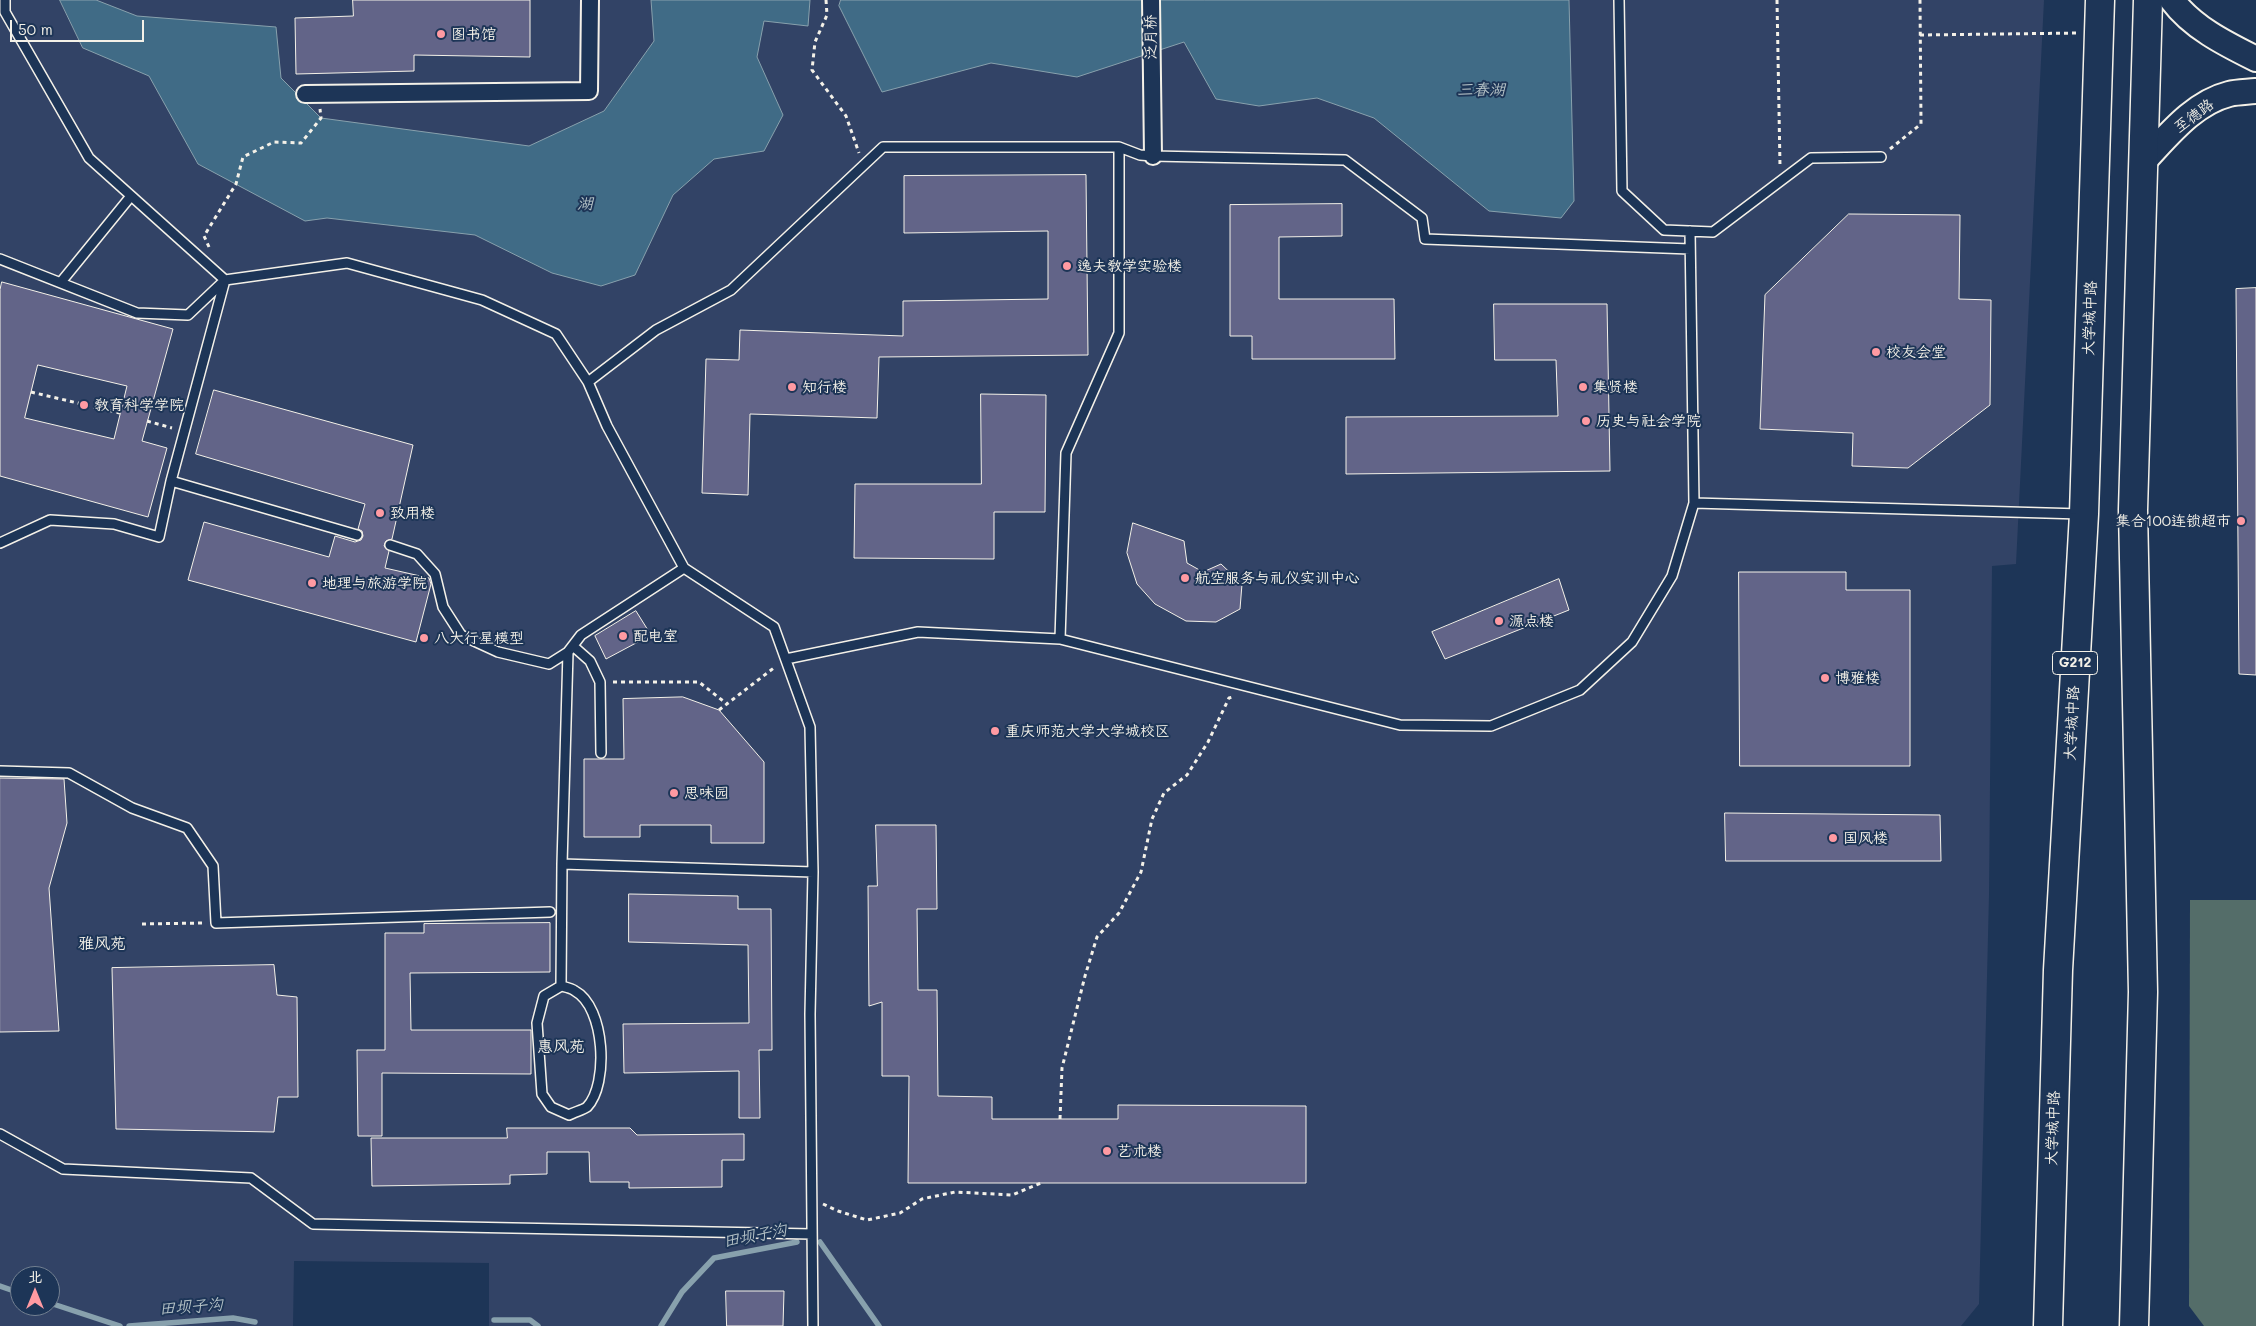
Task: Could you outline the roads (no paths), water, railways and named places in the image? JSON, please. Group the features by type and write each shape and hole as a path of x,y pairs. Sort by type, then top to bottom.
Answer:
{"highway":[{"name":"大学城中路","path":"2048,1326 2058,970 2084,514 2100,0"},
{"path":"2134,1326 2143,992 2132,510 2148,0"},
{"path":"2135,1271 2147,1326"},
{"path":"2032,1326 2049,1276"}],"street":[{"path":"305,94 589,91 590,0"},
{"name":"泛月桥","path":"1151,0 1153,156"},
{"path":"2172,0 2178,8 2214,38 2256,59"},
{"name":"至德路","path":"2143,162 2178,124 2202,107 2228,94 2256,91"}],"lane":[{"path":"5,0 2,12 88,158 225,280"},
{"path":"1619,0 1622,191 1664,230 1713,232 1811,158 1881,156"},
{"path":"588,382 656,330 731,290 883,147 1120,147 1140,155 1153,156 1345,160 1422,218 1425,238 1690,250"},
{"path":"1060,639 1066,453 1120,333 1120,147"},
{"path":"61,282 131,196"},
{"path":"786,659 918,632 1060,639 1400,724 1491,726 1580,690 1632,642 1672,576 1694,503 1690,231"},
{"path":"0,259 137,313 188,315 225,280 347,263 482,300 556,334 588,382 607,426 684,568 774,628 810,727 813,872 810,1014 813,1326"},
{"path":"0,543 50,520 114,524 159,537 171,481 225,280"},
{"path":"171,481 357,534"},
{"path":"1694,503 2084,514"},
{"path":"390,545 417,554 435,574 443,607 461,635 498,652 549,664 570,649 581,636 684,568"},
{"path":"570,649 590,662 600,682 601,753"},
{"path":"561,986 562,864 570,649"},
{"path":"0,771 69,773 132,808 187,828 213,866 216,922 550,912"},
{"path":"562,864 813,872"},
{"path":"561,986 577,991 588,1004 598,1024 601,1054 598,1088 586,1107 569,1115 552,1107 542,1094 537,1024 544,996 561,986"},
{"path":"0,1134 63,1169 252,1178 312,1224 812,1234"}],"water":[{"name":"湖","path":"60,0 96,0 137,16 276,27 281,78 321,118 529,146 604,111 654,41 651,0 810,0 808,26 764,21 757,57 783,115 764,151 714,159 673,195 635,275 601,286 552,273 475,235 327,218 305,221 198,164 149,76 83,48"},
{"name":"三春湖","path":"841,0 1569,0 1574,201 1561,218 1489,211 1374,118 1317,98 1259,106 1216,99 1184,42 1077,77 991,63 882,92 839,6"}],"waterway":[{"name":"田坝子沟","path":"661,1326 682,1292 714,1258 797,1242"},
{"name":"田坝子沟","path":"820,1242 879,1326"},
{"name":"田坝子沟","path":"0,1286 10,1290"},
{"name":"田坝子沟","path":"60,1306 120,1326"},
{"name":"田坝子沟","path":"129,1326 233,1318 255,1322"},
{"name":"田坝子沟","path":"494,1320 530,1320 538,1326"}],"place":[{"name":"图书馆","path":"441,34"},
{"name":"逸夫教学实验楼","path":"1067,266"},
{"name":"校友会堂","path":"1876,352"},
{"name":"知行楼","path":"792,387"},
{"name":"集贤楼","path":"1583,387"},
{"name":"教育科学学院","path":"84,405"},
{"name":"历史与社会学院","path":"1586,421"},
{"name":"致用楼","path":"380,513"},
{"name":"集合100连锁超市","path":"2241,521"},
{"name":"航空服务与礼仪实训中心","path":"1185,578"},
{"name":"地理与旅游学院","path":"312,583"},
{"name":"源点楼","path":"1499,621"},
{"name":"配电室","path":"623,636"},
{"name":"八大行星模型","path":"424,638"},
{"name":"博雅楼","path":"1825,678"},
{"name":"重庆师范大学大学城校区","path":"995,731"},
{"name":"思味园","path":"674,793"},
{"name":"国风楼","path":"1833,838"},
{"name":"艺术楼","path":"1107,1151"}],"district":[{"name":"雅风苑","path":"102,944"},
{"name":"惠风苑","path":"561,1047"}]}
